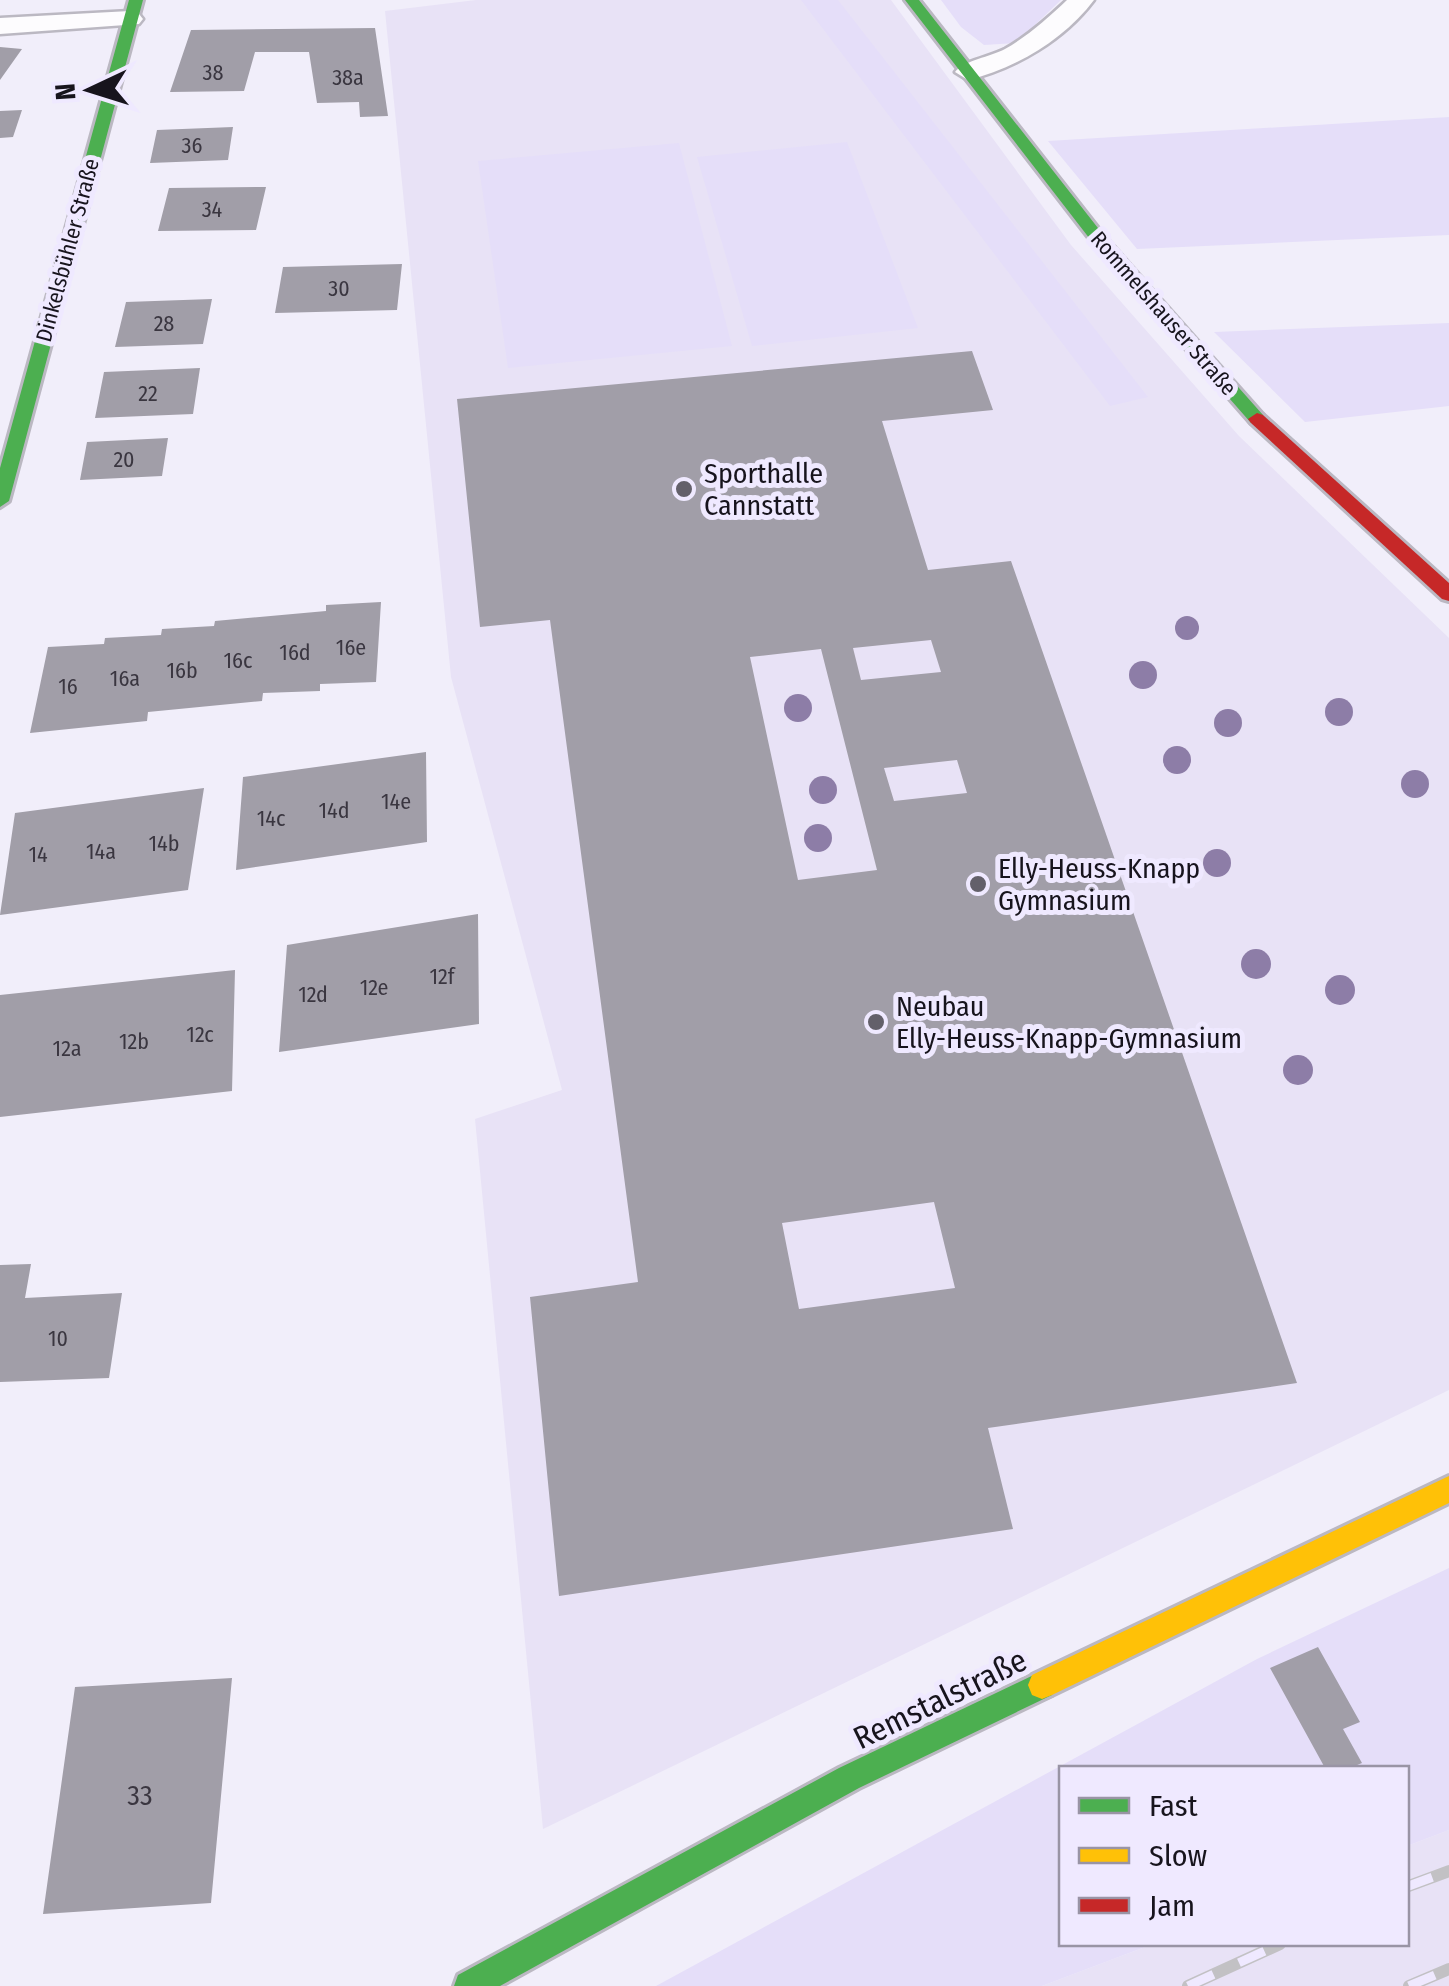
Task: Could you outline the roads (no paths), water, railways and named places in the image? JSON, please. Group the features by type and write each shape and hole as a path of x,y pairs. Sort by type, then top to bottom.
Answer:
{"street":[{"name":"Rommelshauser Straße","path":"912,0 1099,240 1268,431 1449,594"},
{"name":"Dinkelsbühler Straße","path":"0,501 133,9"},
{"name":"Remstalstraße","path":"469,1986 849,1778 1449,1489"}],"lane":[{"path":"968,72 1003,64 1028,48 1082,0"},
{"path":"0,26 133,9"}],"railway":[{"path":"1409,1886 1449,1871"},
{"path":"1188,1986 1276,1946"},
{"path":"1409,1986 1449,1969"}],"place":[{"name":"Sporthalle Cannstatt","path":"684,489"},
{"name":"Elly-Heuss-Knapp Gymnasium","path":"978,884"},
{"name":"Neubau Elly-Heuss-Knapp-Gymnasium","path":"876,1022"}]}
